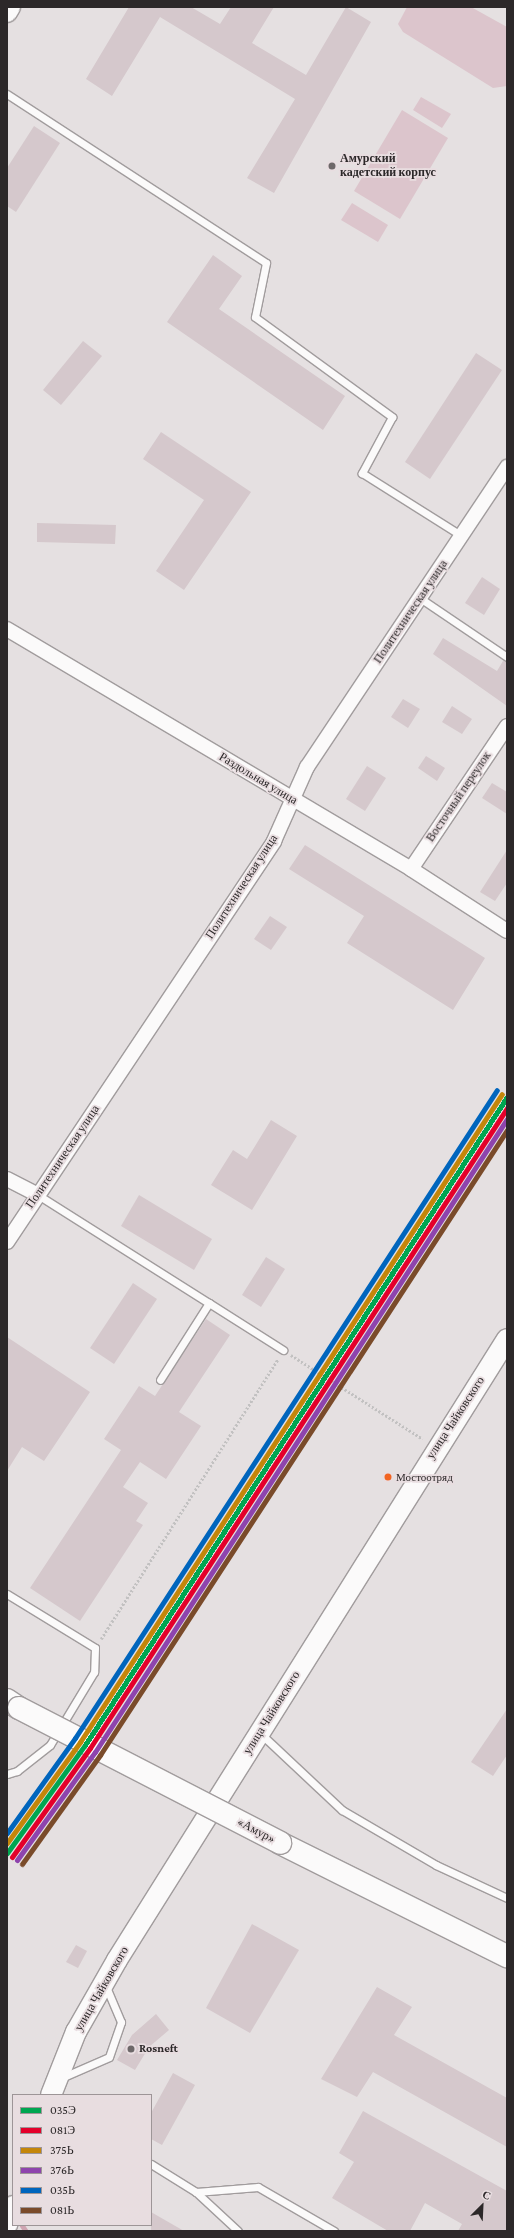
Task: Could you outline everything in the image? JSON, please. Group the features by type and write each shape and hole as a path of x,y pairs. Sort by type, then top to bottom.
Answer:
{"highway":[{"name":"«Амур»","path":"10,1703 280,1844 507,1956"}],"street":[{"path":"7,12 10,7"},
{"name":"Политехническая улица","path":"7,1242 274,841 307,767 507,467"},
{"name":"Раздольная улица","path":"7,629 411,869 507,931"},
{"name":"Восточный переулок","path":"411,869 507,726"},
{"path":"7,1179 38,1196"},
{"name":"улица Чайковского","path":"54,2087 76,2032 104,1982 436,1447 507,1339"},
{"path":"7,2225 12,2209"}],"lane":[{"path":"7,94 266,263 255,317 392,417 362,472 462,536"},
{"path":"420,598 507,657"},
{"path":"38,1196 283,1350"},
{"path":"160,1380 209,1303"},
{"path":"7,1594 96,1648 94,1672 50,1745 17,1771 7,1774"},
{"path":"259,1733 342,1810 436,1865 507,1898"},
{"path":"54,2087 109,2057 121,2022 104,1982"},
{"path":"152,2165 196,2192 238,2231"},
{"path":"196,2192 258,2187 334,2231"}],"path":[{"path":"96,1648 283,1350 436,1447"}],"shaded area":[{"path":"407,7 471,7 507,27 507,86 493,88 403,32 398,24"},
{"path":"421,97 451,114 442,128 413,110"},
{"path":"402,110 448,138 400,219 354,191"},
{"path":"352,203 388,225 378,242 341,220"}],"building":[{"path":"129,7 191,7 220,24 231,7 274,7 252,43 306,75 346,7 371,22 274,193 247,178 295,99 160,17 112,96 86,79"},
{"path":"34,126 60,143 16,212 7,206 7,168"},
{"path":"213,255 242,276 219,309 345,396 323,430 167,322"},
{"path":"83,341 102,356 61,405 43,390"},
{"path":"476,353 502,370 430,479 405,462"},
{"path":"161,432 251,492 184,590 156,571 204,500 143,459"},
{"path":"37,523 116,525 115,544 37,542"},
{"path":"482,577 500,589 484,615 465,603"},
{"path":"443,638 497,671 503,661 507,662 507,706 433,654"},
{"path":"403,699 420,709 408,728 391,717"},
{"path":"452,706 472,719 462,734 442,722"},
{"path":"426,756 445,768 437,781 418,768"},
{"path":"367,766 386,778 365,811 346,799"},
{"path":"492,783 507,792 507,814 482,798"},
{"path":"305,845 485,958 453,1010 347,943 364,916 289,869"},
{"path":"507,850 507,883 495,901 480,892"},
{"path":"270,916 287,927 271,950 254,939"},
{"path":"271,1120 297,1136 252,1210 211,1185 233,1150 247,1159"},
{"path":"139,1195 212,1239 194,1270 121,1226"},
{"path":"266,1257 285,1269 261,1307 242,1295"},
{"path":"133,1283 157,1299 114,1364 90,1348"},
{"path":"206,1319 230,1335 179,1412 201,1426 166,1479 140,1462 123,1487 148,1503 136,1521 143,1525 80,1621 30,1588 121,1450 104,1439 139,1386 155,1396"},
{"path":"7,1337 90,1392 44,1461 22,1447 7,1471"},
{"path":"507,1709 507,1755 493,1776 471,1762"},
{"path":"252,1924 299,1950 250,2033 206,2008"},
{"path":"76,1945 87,1951 78,1968 66,1962"},
{"path":"377,1987 412,2007 394,2035 507,2098 507,2147 373,2072 357,2097 321,2079"},
{"path":"156,2014 169,2030 149,2047 135,2070 117,2060 132,2035"},
{"path":"173,2073 195,2085 162,2145 152,2140 152,2111"},
{"path":"363,2111 507,2191 507,2231 458,2231 462,2224 425,2203 410,2231 388,2231 332,2198 354,2162 339,2153"},
{"path":"152,2213 184,2231 151,2231"}],"waterway":[{"path":"23,2226 26,2231"}],"transit line":[{"name":"035Ь","path":"7,1833 75,1738 497,1090"},
{"name":"375Ь","path":"7,1843 80,1742 502,1094"},
{"name":"035Э","path":"7,1853 85,1745 507,1097"},
{"name":"081Э","path":"12,1857 90,1748 507,1108"},
{"name":"376Ь","path":"17,1860 95,1752 507,1119"},
{"name":"081Ь","path":"22,1864 100,1755 507,1130"}],"place":[{"name":"Амурский кадетский корпус","path":"332,166"},
{"name":"Мостоотряд","path":"388,1477"},
{"name":"Rosneft","path":"131,2049"}]}
